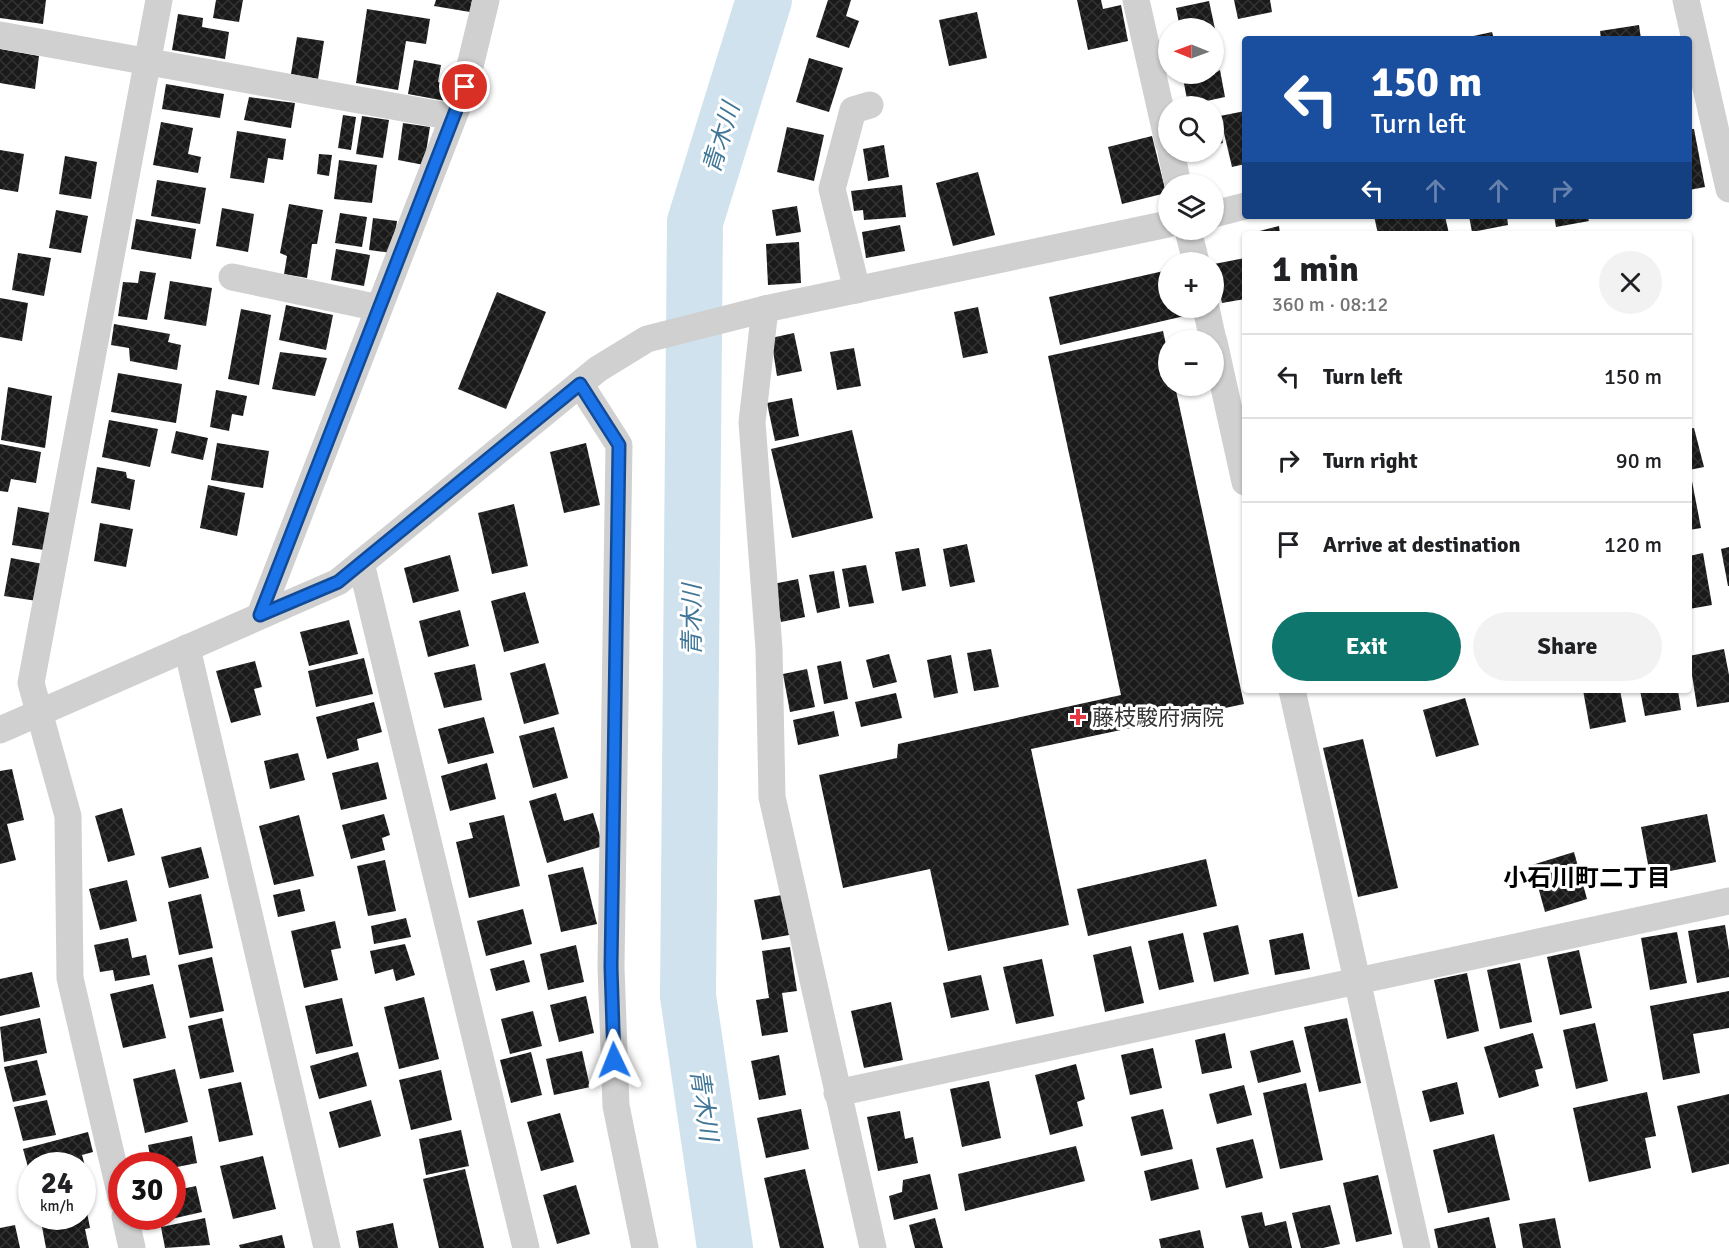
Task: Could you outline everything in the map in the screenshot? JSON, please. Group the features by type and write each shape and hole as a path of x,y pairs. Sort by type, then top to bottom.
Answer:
{"street":[{"path":"111,1152 70,978 68,816 31,683 159,0"},
{"path":"260,615 465,87 486,0"},
{"path":"1136,0 1158,98"},
{"path":"1686,0 1729,189"},
{"path":"0,35 453,117"},
{"path":"857,290 832,189 853,110 870,105"},
{"path":"1224,211 1242,207"},
{"path":"0,730 338,582 598,369 646,339 754,312 1158,226"},
{"path":"232,277 379,308"},
{"path":"754,312 752,422 769,649 772,797 873,1248"},
{"path":"580,384 619,445 611,967 616,1106 645,1248"},
{"path":"1224,389 1242,469"},
{"path":"361,563 526,1248"},
{"path":"187,648 327,1248"},
{"path":"1293,693 1417,1248"},
{"path":"837,1093 1357,983 1729,901"},
{"path":"128,1230 132,1248"}],"building":[{"path":"0,0 46,0 43,24 0,18"},
{"path":"216,0 243,0 239,22 213,18"},
{"path":"436,0 472,0 470,12 434,6"},
{"path":"828,0 851,0 846,16 859,21 849,48 816,37"},
{"path":"1077,0 1101,0 1103,9 1121,5 1128,41 1088,50"},
{"path":"1234,0 1270,0 1272,12 1238,19"},
{"path":"1209,1 1213,18 1178,18 1176,8"},
{"path":"367,9 430,19 426,44 406,41 398,90 356,83"},
{"path":"977,12 987,58 949,66 939,20"},
{"path":"178,14 203,18 202,27 229,32 225,59 172,50"},
{"path":"1639,25 1641,36 1601,36 1600,31"},
{"path":"1492,32 1493,36 1473,36"},
{"path":"297,37 324,41 318,79 291,74"},
{"path":"0,49 39,56 35,89 0,83"},
{"path":"809,58 843,68 829,112 796,102"},
{"path":"414,60 441,65 438,82 454,85 451,102 408,94"},
{"path":"166,84 224,94 220,118 162,109"},
{"path":"1184,84 1223,84 1225,97 1224,96 1186,96"},
{"path":"249,97 295,103 291,128 244,120"},
{"path":"1242,112 1242,165 1232,167 1224,133 1224,115"},
{"path":"343,115 356,117 351,150 338,148"},
{"path":"362,116 389,120 383,158 356,154"},
{"path":"161,122 193,128 188,154 201,157 198,173 153,165"},
{"path":"403,123 430,127 424,165 398,160"},
{"path":"787,127 824,135 814,181 777,172"},
{"path":"1692,129 1694,129 1705,187 1692,189"},
{"path":"237,131 286,139 283,160 268,158 264,183 230,178"},
{"path":"1152,136 1161,174 1158,174 1158,195 1122,204 1108,147"},
{"path":"884,145 889,177 868,181 863,149"},
{"path":"0,150 24,154 18,192 0,189"},
{"path":"319,154 332,155 329,176 317,174"},
{"path":"65,156 97,162 91,199 59,194"},
{"path":"339,160 377,165 372,203 334,199"},
{"path":"978,172 995,235 953,246 936,183"},
{"path":"157,180 206,188 200,224 151,216"},
{"path":"902,185 906,217 864,220 863,210 854,211 851,191"},
{"path":"289,204 323,210 317,244 312,244 307,278 284,274 287,256 280,253"},
{"path":"797,206 801,232 776,236 772,210"},
{"path":"222,208 254,214 248,252 216,246"},
{"path":"56,210 88,216 81,253 49,248"},
{"path":"340,213 367,217 362,247 335,243"},
{"path":"373,218 397,221 392,253 369,250"},
{"path":"136,219 196,229 191,259 131,249"},
{"path":"1375,219 1446,219 1448,231 1377,231"},
{"path":"1470,219 1507,219 1508,225 1472,231"},
{"path":"1555,219 1588,219 1589,221 1556,227"},
{"path":"900,225 905,251 866,258 862,232"},
{"path":"1279,226 1280,231 1260,231"},
{"path":"799,242 801,283 768,285 766,244"},
{"path":"336,249 370,255 364,286 331,280"},
{"path":"18,253 51,258 44,296 12,290"},
{"path":"1242,259 1242,300 1224,303 1224,262"},
{"path":"140,271 156,273 147,320 118,316 123,282 138,283"},
{"path":"1158,272 1158,318 1176,318 1060,345 1049,297"},
{"path":"170,281 212,288 206,326 164,319"},
{"path":"497,292 546,312 506,409 458,389"},
{"path":"0,298 28,303 22,341 0,337"},
{"path":"286,305 333,315 326,350 279,340"},
{"path":"978,307 988,353 963,358 954,312"},
{"path":"241,309 271,315 259,385 228,379"},
{"path":"114,324 170,334 168,342 181,345 177,370 130,361 129,348 111,345"},
{"path":"1158,332 1158,396 1177,396 1244,704 1031,749 1069,925 948,951 930,869 843,888 819,775 897,758 898,744 1121,695 1048,356"},
{"path":"794,333 802,371 777,376 771,338"},
{"path":"854,348 861,386 837,390 830,352"},
{"path":"280,352 327,358 315,396 272,389"},
{"path":"118,373 182,384 176,423 111,412"},
{"path":"8,387 52,396 45,448 1,440"},
{"path":"216,390 247,396 243,416 232,414 229,431 210,427"},
{"path":"792,398 799,436 775,441 767,403"},
{"path":"109,420 158,429 150,467 102,457"},
{"path":"1692,428 1694,428 1704,467 1692,469"},
{"path":"852,430 873,518 792,538 771,449"},
{"path":"176,431 208,438 203,460 171,453"},
{"path":"217,443 269,451 263,488 211,480"},
{"path":"586,443 600,505 564,513 550,452"},
{"path":"0,444 41,452 36,483 11,479 8,492 0,491"},
{"path":"97,467 126,472 127,478 135,480 130,510 91,503"},
{"path":"1692,481 1701,528 1692,530"},
{"path":"208,485 245,493 237,536 200,528"},
{"path":"514,504 528,566 492,574 478,513"},
{"path":"18,507 50,513 44,550 12,545"},
{"path":"100,523 133,529 126,567 94,561"},
{"path":"967,544 975,582 950,587 943,549"},
{"path":"1729,547 1729,586 1728,586 1721,549"},
{"path":"919,548 926,586 902,591 895,552"},
{"path":"1703,553 1712,605 1692,608 1692,555"},
{"path":"450,555 459,591 413,603 404,568"},
{"path":"11,558 43,564 37,601 4,596"},
{"path":"866,565 874,603 849,607 842,569"},
{"path":"834,571 840,608 817,613 809,575"},
{"path":"798,579 805,617 781,622 773,584"},
{"path":"525,592 539,643 504,652 491,601"},
{"path":"460,610 469,646 428,657 419,621"},
{"path":"349,620 358,654 309,666 300,632"},
{"path":"991,649 999,687 974,691 967,653"},
{"path":"1724,649 1729,675 1729,702 1697,707 1692,675 1692,655"},
{"path":"889,654 897,682 873,688 866,660"},
{"path":"951,655 958,693 934,698 927,660"},
{"path":"364,658 373,694 316,707 308,671"},
{"path":"255,661 262,687 254,689 261,715 231,723 216,671"},
{"path":"841,661 848,699 824,704 817,666"},
{"path":"545,663 559,714 524,724 510,673"},
{"path":"475,664 482,700 444,708 434,673"},
{"path":"807,669 815,707 790,712 783,674"},
{"path":"896,693 902,718 861,727 855,702"},
{"path":"1584,693 1621,693 1626,722 1590,729"},
{"path":"1641,693 1678,693 1681,710 1645,716"},
{"path":"1465,698 1479,745 1436,757 1423,710"},
{"path":"374,702 382,732 357,739 359,750 327,759 316,717"},
{"path":"834,711 839,736 798,745 793,720"},
{"path":"484,717 494,753 448,764 438,729"},
{"path":"554,727 568,778 533,788 519,736"},
{"path":"1363,739 1398,888 1358,897 1323,748"},
{"path":"298,753 305,780 270,789 264,761"},
{"path":"378,762 387,799 341,810 332,773"},
{"path":"487,763 496,799 450,811 441,776"},
{"path":"12,769 24,820 7,824 16,860 0,864 0,771"},
{"path":"556,793 564,821 593,813 603,846 547,863 529,801"},
{"path":"122,808 135,855 108,862 95,816"},
{"path":"384,814 390,835 382,838 385,850 351,859 342,825"},
{"path":"1707,814 1716,862 1650,875 1641,827"},
{"path":"299,815 314,876 274,885 259,826"},
{"path":"504,815 520,886 469,898 456,842 473,838 469,823"},
{"path":"201,847 209,878 169,888 161,857"},
{"path":"1574,852 1587,899 1545,912 1532,865"},
{"path":"1206,859 1217,906 1088,936 1077,889"},
{"path":"385,860 396,911 368,916 357,866"},
{"path":"583,867 597,924 561,932 548,875"},
{"path":"127,880 137,921 100,930 89,889"},
{"path":"300,889 305,911 278,917 273,895"},
{"path":"201,894 213,948 179,955 168,902"},
{"path":"782,895 789,935 762,940 754,900"},
{"path":"523,909 532,944 486,956 477,921"},
{"path":"406,918 411,937 374,944 371,926"},
{"path":"335,921 341,948 331,950 338,980 304,988 291,931"},
{"path":"1238,925 1249,974 1214,982 1203,933"},
{"path":"1725,925 1729,950 1729,977 1697,983 1688,931"},
{"path":"1677,932 1687,983 1650,990 1641,938"},
{"path":"1183,933 1194,982 1159,990 1148,941"},
{"path":"1303,933 1310,969 1275,975 1269,940"},
{"path":"128,938 132,958 146,955 150,975 115,981 113,970 100,972 94,945"},
{"path":"405,944 415,975 396,981 393,969 375,974 370,951"},
{"path":"576,945 584,982 548,990 540,954"},
{"path":"1131,946 1144,1003 1105,1012 1093,955"},
{"path":"790,947 797,991 782,993 788,1032 762,1036 756,1000 769,998 762,951"},
{"path":"1579,950 1592,1008 1560,1015 1547,957"},
{"path":"212,957 224,1011 190,1018 178,965"},
{"path":"1042,959 1054,1016 1016,1024 1003,967"},
{"path":"524,960 530,982 496,991 490,969"},
{"path":"1520,963 1532,1022 1500,1029 1487,970"},
{"path":"32,972 40,1007 0,1016 0,979"},
{"path":"1467,973 1479,1031 1447,1039 1434,980"},
{"path":"981,975 989,1010 951,1018 943,983"},
{"path":"153,984 166,1038 123,1048 110,994"},
{"path":"1729,991 1729,1028 1693,1034 1700,1073 1663,1080 1650,1006"},
{"path":"586,996 594,1033 559,1042 550,1005"},
{"path":"424,997 439,1059 399,1069 384,1007"},
{"path":"342,998 353,1046 316,1054 305,1006"},
{"path":"891,1002 903,1060 864,1068 851,1011"},
{"path":"533,1011 542,1046 510,1054 501,1019"},
{"path":"40,1018 47,1053 4,1062 0,1027"},
{"path":"222,1018 234,1072 200,1079 188,1026"},
{"path":"1347,1018 1361,1083 1319,1092 1304,1027"},
{"path":"1595,1023 1608,1081 1576,1089 1563,1030"},
{"path":"1225,1033 1232,1068 1202,1074 1195,1040"},
{"path":"1533,1033 1543,1068 1535,1070 1539,1086 1499,1098 1484,1047"},
{"path":"1293,1040 1301,1072 1258,1083 1250,1051"},
{"path":"1153,1048 1162,1088 1130,1095 1121,1055"},
{"path":"582,1051 590,1087 554,1095 546,1059"},
{"path":"358,1052 367,1086 319,1099 310,1066"},
{"path":"531,1052 542,1095 511,1103 500,1060"},
{"path":"779,1055 786,1095 759,1100 751,1061"},
{"path":"37,1060 46,1095 13,1102 4,1067"},
{"path":"1076,1064 1085,1099 1077,1102 1083,1126 1050,1135 1035,1075"},
{"path":"175,1069 188,1122 145,1133 133,1079"},
{"path":"441,1070 452,1120 411,1130 399,1080"},
{"path":"989,1081 1001,1138 962,1147 950,1089"},
{"path":"241,1082 253,1135 219,1142 208,1089"},
{"path":"1457,1082 1464,1114 1430,1122 1422,1091"},
{"path":"1306,1083 1323,1160 1280,1169 1263,1093"},
{"path":"1244,1085 1252,1115 1217,1124 1209,1094"},
{"path":"1647,1092 1656,1136 1645,1138 1651,1168 1589,1182 1573,1108"},
{"path":"1729,1094 1729,1164 1692,1173 1677,1106"},
{"path":"47,1100 56,1135 23,1141 14,1107"},
{"path":"371,1100 381,1136 339,1148 329,1112"},
{"path":"801,1109 809,1149 766,1158 757,1118"},
{"path":"1163,1109 1173,1149 1141,1156 1131,1117"},
{"path":"900,1111 905,1139 913,1137 918,1163 878,1171 867,1117"},
{"path":"560,1113 574,1162 541,1171 527,1122"},
{"path":"461,1130 469,1166 426,1175 419,1139"},
{"path":"88,1132 93,1152 24,1152 23,1149"},
{"path":"1494,1134 1510,1200 1448,1213 1433,1150"},
{"path":"192,1136 197,1163 186,1165 186,1152 149,1152 148,1145"},
{"path":"1253,1139 1263,1178 1226,1188 1216,1148"},
{"path":"1076,1146 1085,1181 965,1211 958,1174"},
{"path":"263,1156 276,1209 233,1219 220,1166"},
{"path":"1192,1159 1199,1189 1151,1201 1144,1171"},
{"path":"465,1169 484,1248 439,1248 423,1179"},
{"path":"805,1169 824,1248 780,1248 764,1178"},
{"path":"930,1174 938,1209 894,1220 889,1196 902,1192 903,1180"},
{"path":"1378,1175 1392,1234 1356,1242 1343,1183"},
{"path":"576,1185 590,1234 557,1244 543,1195"},
{"path":"196,1186 202,1212 186,1216 186,1188"},
{"path":"1330,1205 1340,1244 1323,1248 1301,1248 1292,1213"},
{"path":"1262,1212 1265,1226 1286,1221 1292,1248 1249,1248 1241,1216"},
{"path":"1489,1217 1496,1248 1438,1248 1434,1229"},
{"path":"205,1218 210,1245 165,1248 162,1230 186,1230 186,1222"},
{"path":"935,1218 943,1248 915,1248 909,1225"},
{"path":"1555,1218 1561,1248 1523,1248 1519,1224"},
{"path":"393,1223 398,1248 359,1248 356,1231"},
{"path":"15,1225 20,1248 0,1248 0,1228"},
{"path":"43,1230 85,1230 89,1248 46,1248"},
{"path":"1200,1230 1204,1248 1161,1248 1159,1239"},
{"path":"282,1235 285,1248 240,1248 239,1245"}],"waterway":[{"name":"青木川","path":"725,1248 688,996 695,222 764,0"}],"place":[{"name":"藤枝駿府病院","path":"1078,717"}],"district":[{"name":"小石川町二丁目","path":"1587,878"}],"route":[{"path":"465,87 260,615 338,582 580,384 619,445 611,967 614,1060"}]}
